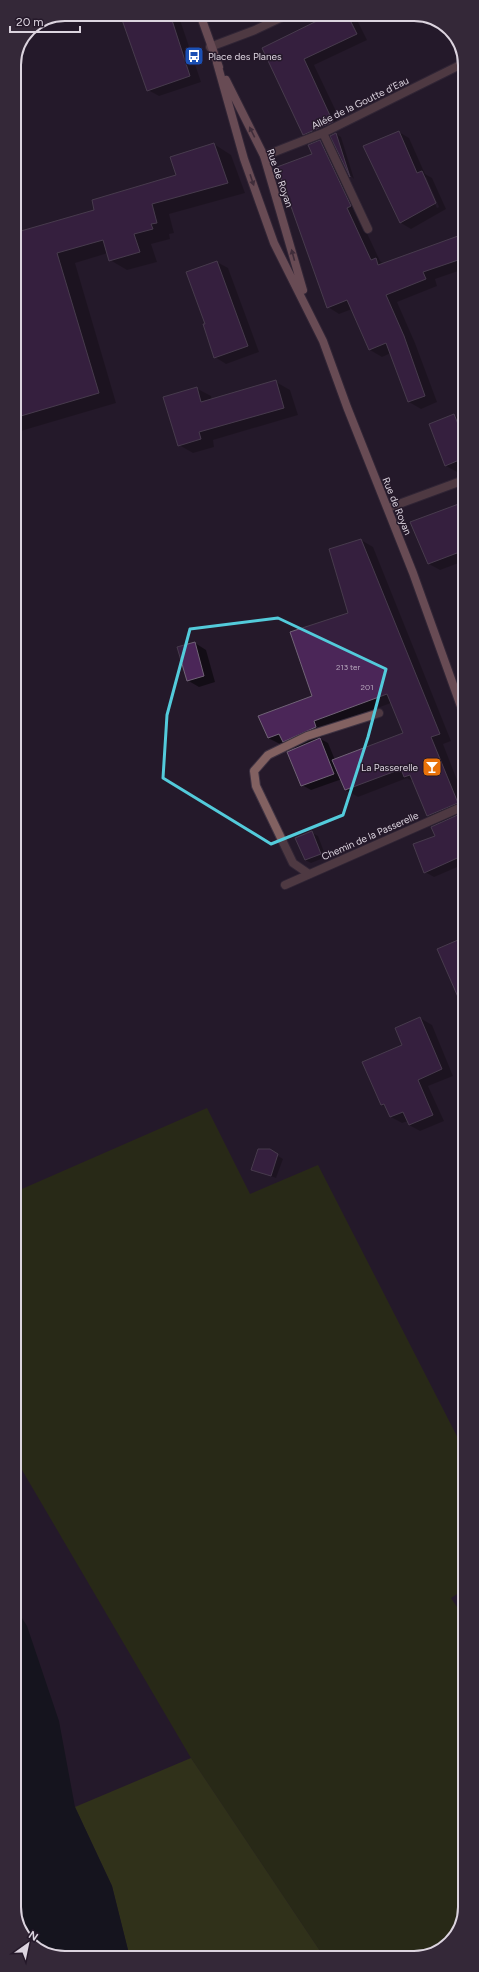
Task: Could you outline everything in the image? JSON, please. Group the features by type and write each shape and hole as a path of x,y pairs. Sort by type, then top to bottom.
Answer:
{"main road":[{"name":"Rue de Royan","path":"202,21 210,47 217,63 264,156 307,306"},
{"name":"Rue de Royan","path":"217,63 244,159 274,243 307,306 323,341 413,573 458,698"}],"street":[{"path":"210,47 274,21"},
{"name":"Allée de la Goutte d'Eau","path":"264,156 323,133 458,66"},
{"path":"323,133 368,229"},
{"path":"388,508 458,482"},
{"path":"309,874 293,863 256,786 254,771 268,755 307,736 379,713"},
{"name":"Chemin de la Passerelle","path":"285,885 458,809"}],"highlighted area":[{"path":"278,618 386,669 368,737 343,815 271,844 163,778 167,715 190,629"}],"green space":[{"path":"207,1108 250,1194 318,1165 458,1438 458,1594 451,1598 458,1608 458,1913 456,1921 449,1934 431,1948 414,1951 320,1951 191,1758 21,1468 21,1189"},
{"path":"191,1758 320,1951 128,1951 112,1886 75,1807"}],"shaded area":[{"path":"21,1616 27,1626 59,1721 75,1807 112,1886 128,1951 62,1951 48,1948 48,1924 24,1924 21,1907"}],"building":[{"path":"122,21 172,21 190,76 147,91"},
{"path":"317,21 350,21 357,34 304,59 333,122 303,135 262,48"},
{"path":"399,131 417,173 422,171 436,203 400,223 363,146"},
{"path":"336,133 350,177 330,136"},
{"path":"320,140 351,206 347,208 371,260 376,258 378,265 458,236 458,260 423,272 426,279 386,295 404,336 425,396 408,402 386,343 369,350 347,300 327,308 277,167 312,154 308,145"},
{"path":"214,143 228,183 152,204 157,223 151,224 153,229 134,234 140,252 109,261 103,240 57,253 99,393 21,416 21,231 94,210 92,200 176,175 170,157"},
{"path":"217,261 248,346 214,358 203,324 205,324 186,272"},
{"path":"276,380 284,408 199,432 201,439 178,446 163,397 197,387 201,402"},
{"path":"454,414 458,424 458,461 445,466 429,424"},
{"path":"458,504 458,553 428,564 410,522"},
{"path":"361,539 440,734 431,737 458,803 427,816 410,775 404,777 401,769 345,790 332,760 403,733 387,694 314,721 316,727 283,742 279,734 268,738 258,716 312,696 290,632 348,613 329,549"},
{"path":"195,642 204,676 187,681 177,647"},
{"path":"320,738 334,774 301,786 287,752"},
{"path":"458,815 458,858 424,873 413,844 435,836 431,827"},
{"path":"312,831 321,854 305,860 295,838"},
{"path":"458,940 458,997 437,949"},
{"path":"420,1017 442,1069 418,1080 433,1115 409,1125 403,1112 390,1117 384,1104 381,1105 362,1062 402,1045 395,1028"},
{"path":"258,1149 270,1149 278,1154 271,1176 251,1170"}],"place":[{"name":"Place des Planes","path":"194,56"},
{"name":"La Passerelle","path":"432,767"}]}
